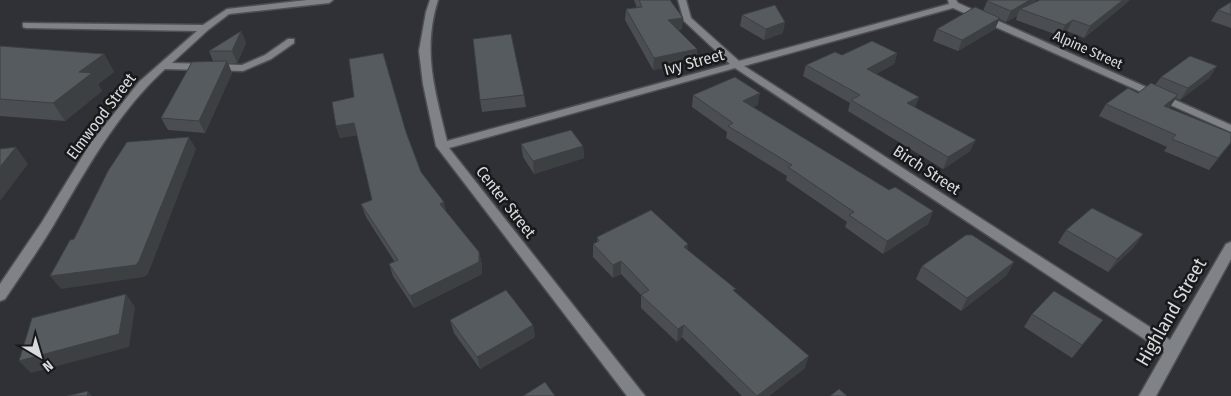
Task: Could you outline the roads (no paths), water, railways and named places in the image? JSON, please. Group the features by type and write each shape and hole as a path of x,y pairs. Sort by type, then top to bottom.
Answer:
{"street":[{"path":"227,12 228,0"},
{"name":"Elmwood Street","path":"0,295 47,226 94,146 143,84 205,28 227,12 329,0"},
{"name":"Center Street","path":"434,0 430,12 424,51 428,84 442,146 637,396"},
{"name":"Birch Street","path":"682,0 686,19 738,66 1173,350"},
{"name":"Ivy Street","path":"442,146 738,66 953,2"},
{"name":"Alpine Street","path":"953,2 1231,129"},
{"path":"26,25 205,28"},
{"path":"163,66 243,68 268,57 291,41"},
{"name":"Highland Street","path":"1146,396 1231,247"}]}
